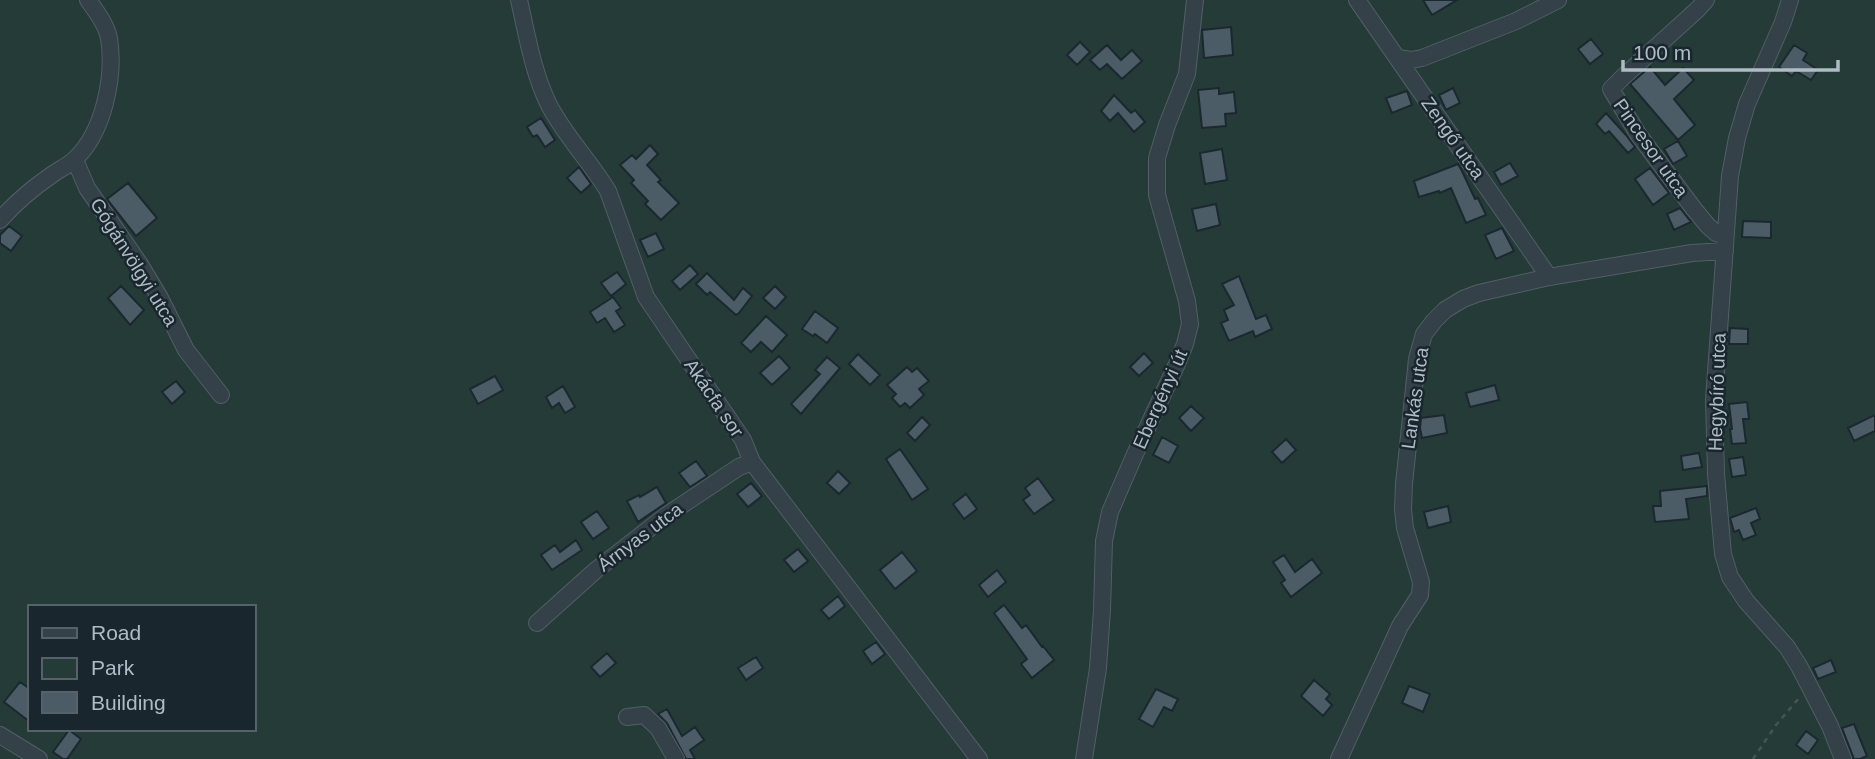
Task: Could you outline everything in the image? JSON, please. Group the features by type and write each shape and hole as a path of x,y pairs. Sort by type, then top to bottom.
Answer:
{"street":[{"path":"0,220 41,183 75,160 95,131 102,114 110,67 108,36 100,17 88,0"},
{"name":"Akácfa sor","path":"519,0 531,53 549,104 608,191 646,297 743,440 752,461 979,759"},
{"name":"Ebergényi út","path":"1084,759 1098,668 1104,541 1110,512 1177,364 1190,324 1187,301 1157,195 1157,158 1188,74 1195,0"},
{"name":"Zengő utca","path":"1357,0 1549,277"},
{"path":"1398,58 1422,58 1516,21 1558,0"},
{"name":"Pincesor utca","path":"1706,0 1611,89 1638,134 1694,209 1725,244"},
{"name":"Hegybíró utca","path":"1790,0 1747,104 1730,176 1714,400 1716,474 1723,554 1730,577 1746,601 1787,647 1811,688 1843,759"},
{"name":"Gógánvölgyi utca","path":"75,160 87,188 160,298 186,350 221,395"},
{"name":"Lankás utca","path":"1339,759 1400,626 1420,595 1421,582 1405,528 1403,509 1417,359 1424,334 1446,310 1479,293 1549,277 1692,253 1725,244"},
{"name":"Árnyas utca","path":"537,624 596,570 664,517 752,461"},
{"path":"627,717 644,715 658,728 676,759"},
{"path":"0,735 39,759"}],"path":[{"path":"1753,759 1776,725 1811,688"}],"green space":[{"path":"0,0 1875,0 1875,759 0,759"}],"building":[{"path":"1423,0 1457,0 1432,15"},
{"path":"1231,27 1233,55 1204,58 1202,30"},
{"path":"1591,39 1603,54 1590,64 1578,49"},
{"path":"1080,42 1090,52 1077,65 1067,55"},
{"path":"1107,45 1121,60 1132,50 1142,61 1122,79 1107,64 1100,70 1090,60"},
{"path":"1794,45 1807,53 1803,60 1818,70 1811,80 1796,71 1792,76 1779,67"},
{"path":"1650,67 1665,85 1683,68 1694,80 1674,99 1695,125 1678,140 1630,84"},
{"path":"1219,88 1219,94 1234,92 1236,113 1225,114 1226,126 1202,128 1198,90"},
{"path":"1453,88 1460,103 1446,110 1439,95"},
{"path":"1407,91 1412,105 1392,113 1386,98"},
{"path":"1114,95 1131,113 1135,110 1145,122 1134,132 1118,113 1110,121 1101,111"},
{"path":"1606,113 1635,147 1628,153 1609,131 1605,134 1596,124"},
{"path":"541,118 555,140 545,147 537,135 533,137 527,127"},
{"path":"1678,141 1687,156 1673,164 1664,149"},
{"path":"650,145 658,154 647,165 661,180 658,182 679,203 661,220 645,204 648,201 631,183 634,180 620,165 632,155 636,159"},
{"path":"1222,149 1227,180 1205,184 1200,153"},
{"path":"1510,163 1518,176 1501,185 1494,172"},
{"path":"1458,164 1486,215 1466,223 1451,188 1419,197 1414,181"},
{"path":"579,167 591,184 581,193 567,178"},
{"path":"1650,168 1669,193 1653,205 1635,179"},
{"path":"128,183 157,218 136,236 107,199"},
{"path":"1216,204 1220,225 1197,231 1192,209"},
{"path":"1680,208 1691,222 1674,230 1667,214"},
{"path":"1743,221 1771,222 1771,238 1742,237"},
{"path":"9,226 22,236 11,251 0,243 0,235"},
{"path":"1502,228 1514,251 1496,259 1485,235"},
{"path":"656,233 664,249 648,257 640,240"},
{"path":"690,265 698,274 680,290 672,281"},
{"path":"617,272 626,284 611,296 601,283"},
{"path":"707,273 734,300 743,288 752,296 739,313 736,315 710,292 707,295 696,284"},
{"path":"1239,276 1256,319 1266,315 1272,329 1255,337 1253,331 1229,341 1221,323 1228,320 1224,310 1234,305 1222,284"},
{"path":"121,286 144,310 130,325 108,298"},
{"path":"775,286 786,297 775,309 763,298"},
{"path":"613,297 621,308 616,311 625,325 614,332 605,318 597,323 590,312"},
{"path":"815,311 838,328 827,343 802,329"},
{"path":"766,316 787,335 772,352 761,342 751,352 741,343"},
{"path":"1730,328 1748,329 1748,344 1729,344"},
{"path":"1144,353 1153,363 1139,376 1130,367"},
{"path":"858,354 880,375 870,385 849,364"},
{"path":"779,356 790,368 772,385 760,373"},
{"path":"827,357 840,368 801,414 791,404 820,374 815,370"},
{"path":"907,367 912,372 917,368 929,381 919,389 924,395 910,408 905,403 900,407 892,398 896,394 887,385"},
{"path":"495,376 503,390 478,404 470,389"},
{"path":"176,381 185,392 172,404 162,392"},
{"path":"1495,385 1499,400 1470,407 1466,393"},
{"path":"563,386 575,407 565,413 559,403 552,408 546,397"},
{"path":"1747,402 1749,419 1743,419 1746,443 1732,444 1729,404"},
{"path":"1191,406 1204,418 1191,431 1179,418"},
{"path":"1444,415 1447,433 1422,438 1421,418"},
{"path":"1875,415 1875,431 1854,441 1848,428"},
{"path":"922,417 930,425 915,441 907,433"},
{"path":"1162,437 1178,446 1169,463 1153,455"},
{"path":"1286,439 1296,450 1282,463 1272,452"},
{"path":"900,449 928,489 912,500 886,459"},
{"path":"1699,453 1702,467 1683,470 1681,456"},
{"path":"1743,457 1746,475 1732,477 1729,459"},
{"path":"696,461 707,476 690,487 679,473"},
{"path":"838,471 850,483 839,494 827,483"},
{"path":"1038,478 1054,500 1034,514 1023,500 1030,495 1025,488"},
{"path":"751,483 762,496 748,507 737,494"},
{"path":"1707,486 1707,496 1686,499 1689,519 1655,522 1653,506 1661,506 1660,491"},
{"path":"657,487 666,503 638,522 627,501"},
{"path":"966,494 977,509 964,519 953,504"},
{"path":"1448,506 1451,522 1428,528 1424,512"},
{"path":"1756,508 1760,519 1751,523 1756,535 1743,540 1739,530 1734,532 1730,518"},
{"path":"597,511 609,528 593,539 581,522"},
{"path":"576,540 582,550 552,570 541,555 555,545 560,552"},
{"path":"798,549 808,561 794,572 784,560"},
{"path":"902,552 917,571 895,589 880,570"},
{"path":"1284,555 1295,572 1312,559 1322,573 1291,597 1281,583 1285,580 1273,562"},
{"path":"997,570 1006,582 988,597 979,585"},
{"path":"838,596 845,606 829,619 821,610"},
{"path":"1004,605 1022,628 1026,625 1054,660 1032,678 1021,664 1027,659 994,613"},
{"path":"876,642 885,654 872,664 863,651"},
{"path":"607,653 616,663 600,677 591,667"},
{"path":"756,657 763,668 746,680 738,668"},
{"path":"1831,660 1836,672 1818,679 1813,668"},
{"path":"1314,680 1330,694 1326,699 1332,705 1323,716 1301,696"},
{"path":"20,682 28,688 28,720 4,702"},
{"path":"1409,686 1430,694 1423,712 1402,703"},
{"path":"1156,689 1178,699 1172,711 1164,707 1153,727 1139,719"},
{"path":"667,709 682,736 695,727 704,740 690,750 695,759 686,759 667,723 658,714"},
{"path":"1854,724 1867,756 1860,759 1854,759 1842,728"},
{"path":"68,731 81,739 67,759 53,752"},
{"path":"1806,731 1818,740 1808,754 1796,745"}]}
